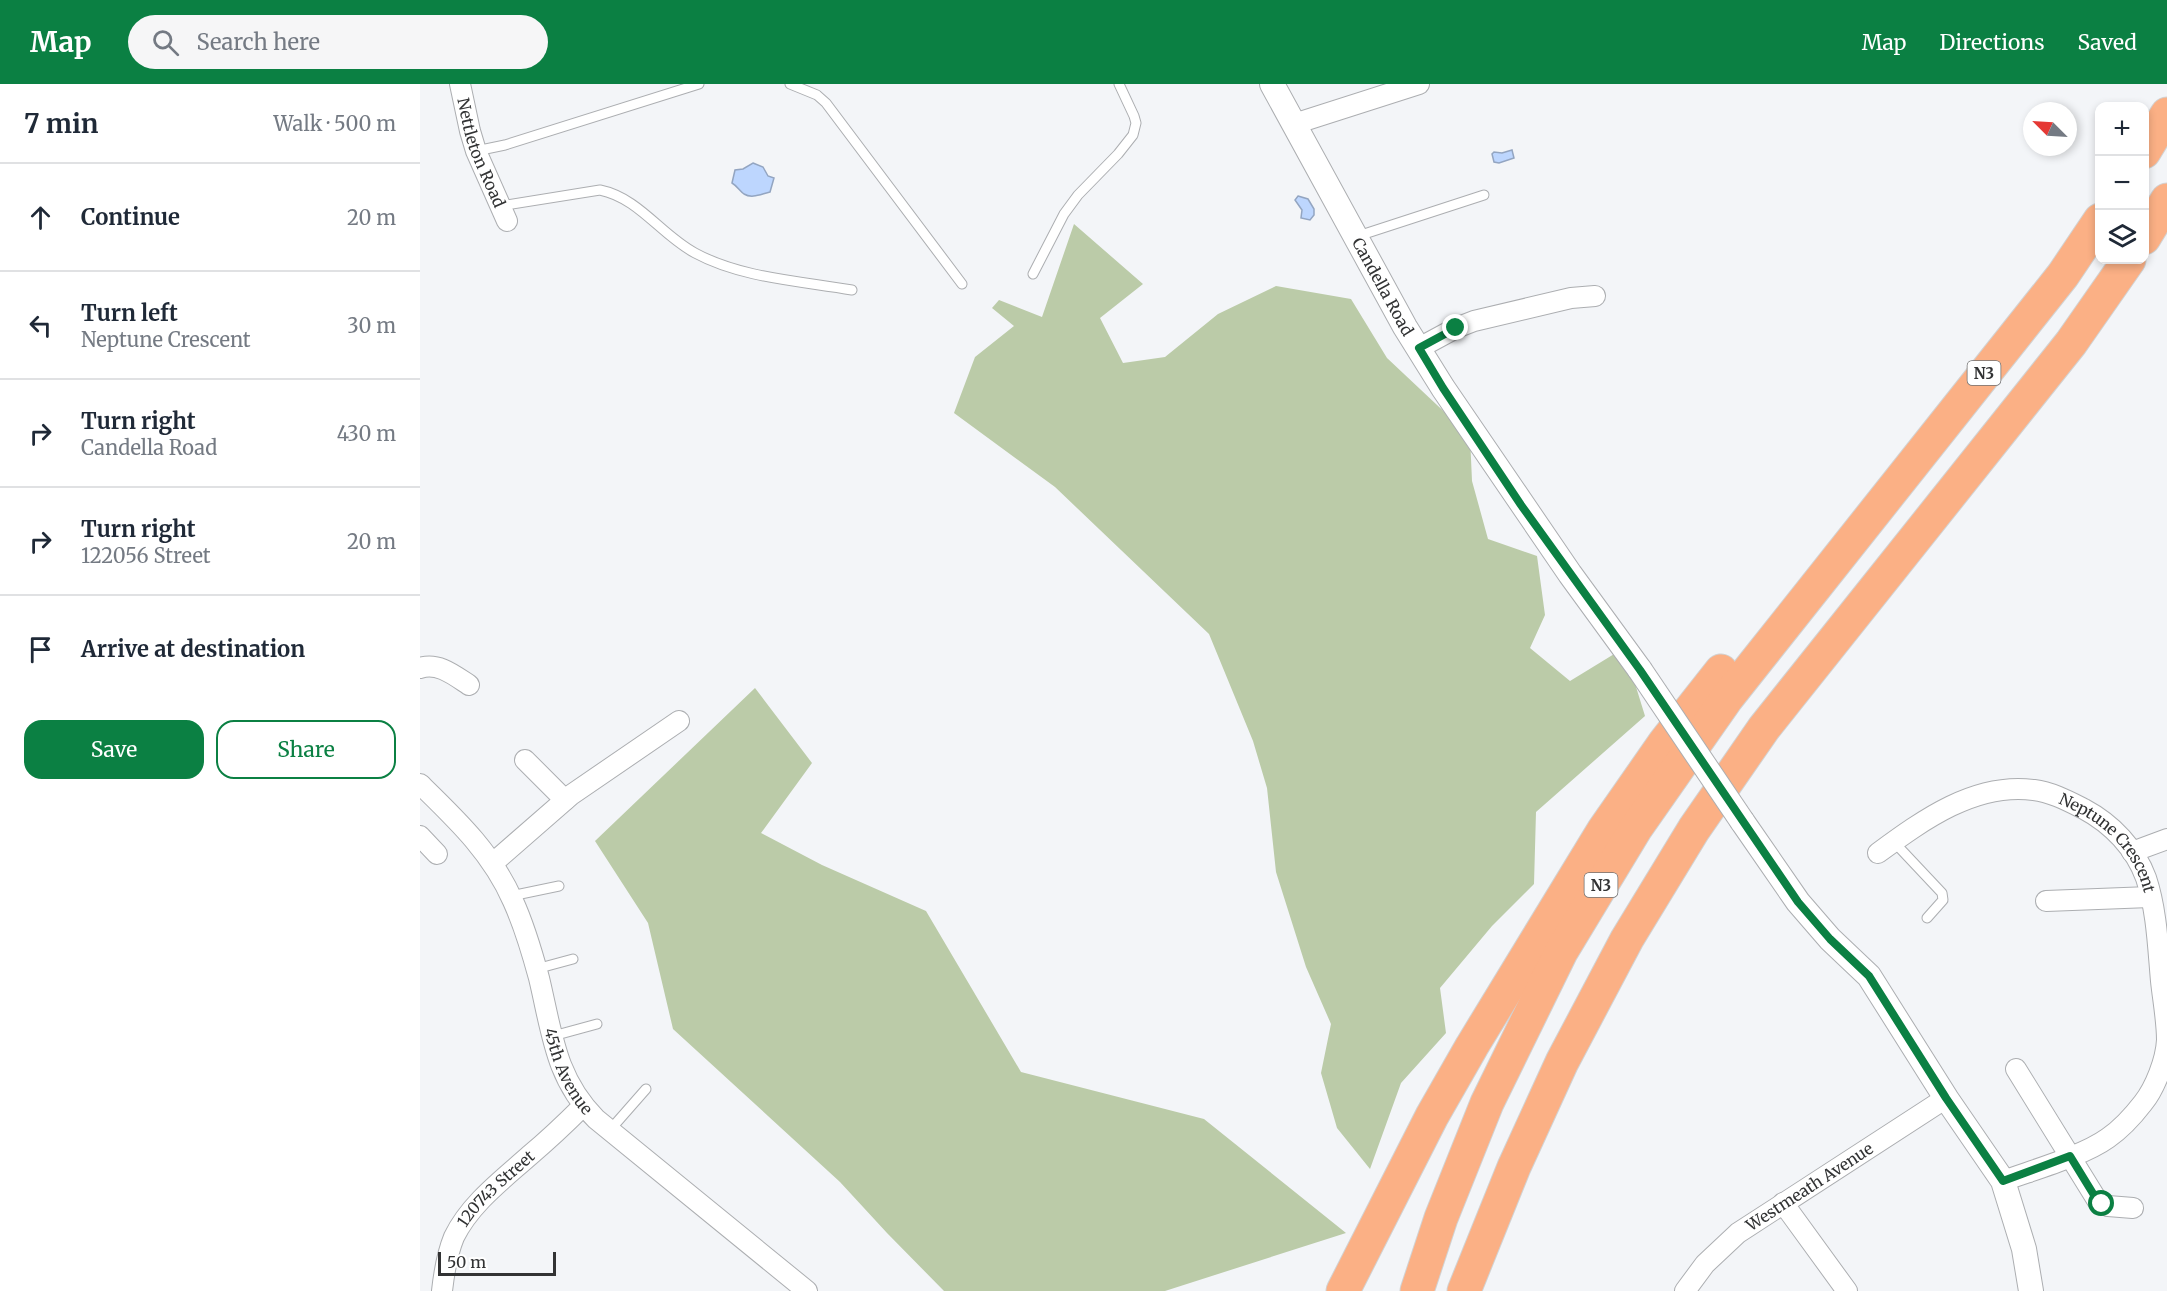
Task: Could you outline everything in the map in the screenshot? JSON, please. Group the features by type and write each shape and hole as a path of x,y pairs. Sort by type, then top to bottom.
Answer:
{"highway":[{"path":"2149,145 2167,114"},
{"path":"2149,231 2167,200"},
{"name":"N3","path":"1417,1291 1441,1218 1487,1103 1561,952 1636,828 1727,698 2063,275 2095,227"},
{"path":"1464,1291 1514,1167 1562,1062 1627,939 1695,829 1764,728 2071,343 2126,264"},
{"path":"1343,1291 1432,1116 1603,831 1665,742 1730,659 1865,524"},
{"path":"1365,1291 1472,1046"},
{"path":"1473,1291 1477,1259"}],"street":[{"name":"Nettleton Road","path":"460,84 476,152 504,214"},
{"name":"Candella Road","path":"1272,84 1405,327 1443,388 1521,505 1640,670 1798,902 1830,939 1869,976 1946,1098 2003,1181 2024,1249 2031,1291"},
{"path":"1294,124 1419,84"},
{"path":"1419,348 1474,321 1570,298 1595,296"},
{"path":"420,668 431,666 442,669 469,685"},
{"path":"494,863 565,800 679,721"},
{"path":"525,760 565,800"},
{"name":"45th Avenue","path":"420,784 464,827 494,863 511,896 536,969 561,1067 583,1106 807,1291"},
{"name":"Neptune Crescent","path":"1886,848 1923,822 1965,799 1997,790 2034,790 2061,798 2100,817 2127,843 2146,878 2157,927 2167,1040 2165,1061 2145,1101 2130,1120 2107,1139 2089,1149 2003,1181"},
{"path":"420,836 437,854"},
{"path":"2132,852 2167,839"},
{"path":"2046,901 2150,897"},
{"path":"2016,1069 2097,1200 2108,1206 2133,1208"},
{"name":"Westmeath Avenue","path":"1685,1291 1705,1264 1738,1233 1946,1098"},
{"name":"120743 Street","path":"442,1291 444,1273 454,1238 464,1221 480,1201 583,1106"},
{"path":"1783,1203 1847,1291"}],"lane":[{"path":"476,152 699,84"},
{"path":"790,84 817,95 826,103 962,284"},
{"path":"1033,274 1064,214 1133,135 1136,123 1119,84"},
{"path":"504,214 600,190 625,200 679,244 696,254 729,267 852,290"},
{"path":"1356,237 1484,195"},
{"path":"1886,848 1942,893 1942,900 1927,918"},
{"path":"511,896 559,886"},
{"path":"536,969 573,959"},
{"path":"553,1036 597,1024"},
{"path":"610,1130 646,1089"}],"green space":[{"path":"1074,224 1143,284 1100,318 1123,363 1165,357 1218,314 1276,286 1351,299 1387,358 1470,436 1472,481 1488,539 1537,556 1545,615 1530,648 1570,681 1624,648 1645,716 1536,812 1534,884 1492,926 1440,988 1446,1033 1401,1083 1370,1169 1337,1128 1321,1073 1331,1024 1306,967 1276,872 1267,788 1253,741 1209,634 1055,487 954,413 975,357 1014,326 992,308 999,300 1042,317"},
{"path":"755,688 812,763 761,833 822,865 926,911 1021,1072 1204,1119 1346,1233 1165,1291 944,1291 840,1182 673,1029 648,923 595,841"}],"water":[{"path":"1512,150 1514,158 1499,163 1494,162 1492,154 1494,152 1502,153"},
{"path":"753,163 763,167 768,176 774,178 770,192 750,196 744,194 732,183 735,170 743,169"},
{"path":"1298,196 1308,199 1314,209 1314,215 1310,220 1301,218 1302,210 1295,200"}],"route":[{"path":"1456,328 1419,348 1443,388 1521,505 1640,670 1798,902 1830,939 1869,976 1946,1098 2003,1181 2070,1156 2097,1200 2102,1204"}]}
